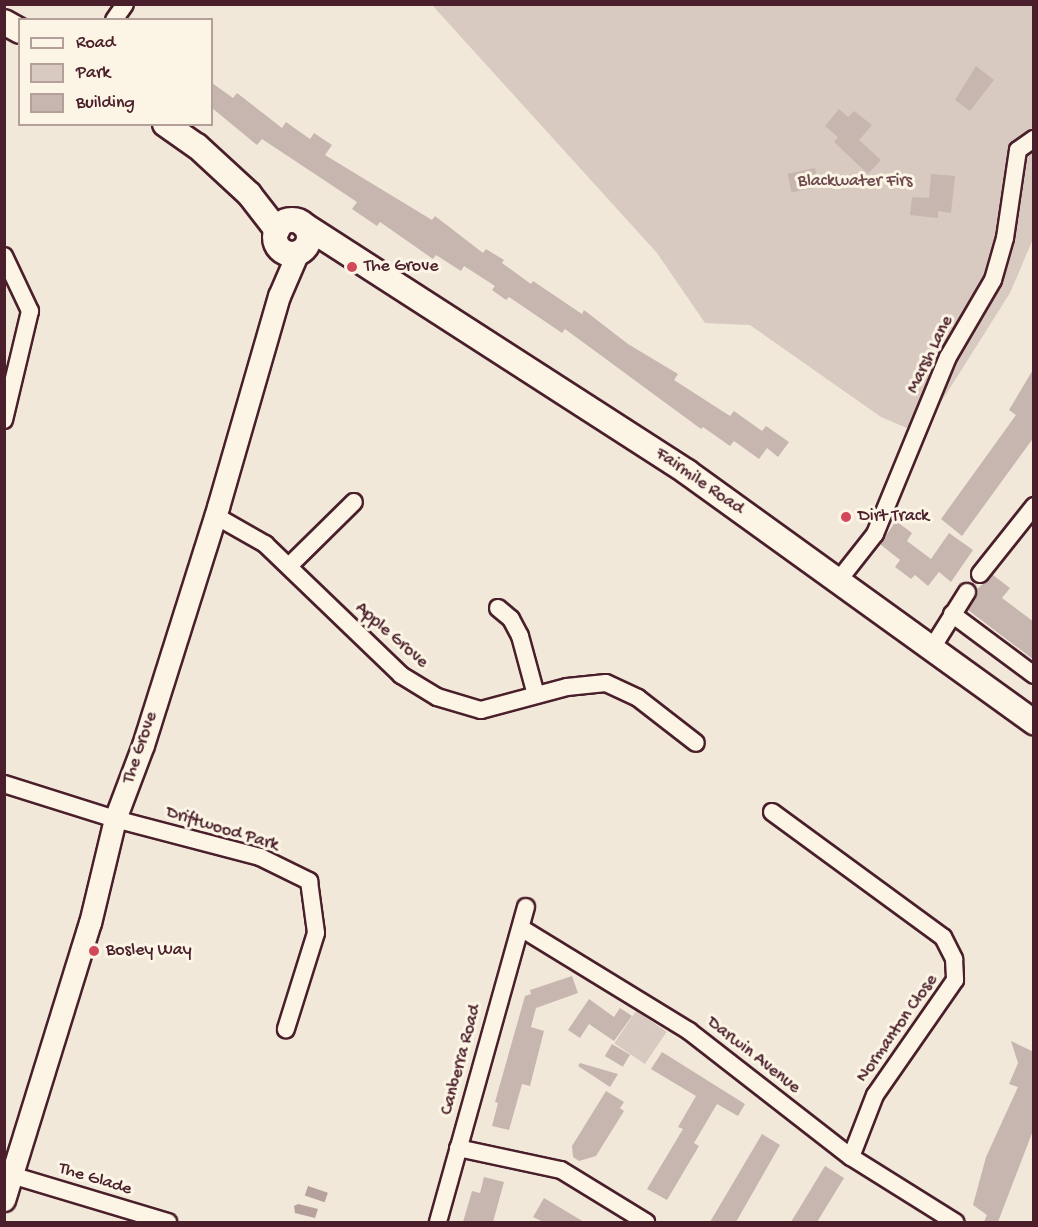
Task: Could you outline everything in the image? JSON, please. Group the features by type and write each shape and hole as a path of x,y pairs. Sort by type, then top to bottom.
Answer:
{"main road":[{"path":"4,22 18,30"},
{"path":"168,126 197,146 293,237"},
{"name":"Fairmile Road","path":"293,237 355,255 687,472 1034,722"}],"street":[{"path":"115,18 125,4"},
{"name":"Marsh Lane","path":"838,581 875,534 948,357 993,280 1005,238 1018,150 1034,139"},
{"name":"The Grove","path":"4,1200 90,923 115,819 143,745 214,515 279,296 293,237"},
{"path":"4,256 30,310 4,420"},
{"path":"289,566 354,502"},
{"path":"981,574 1034,506"},
{"name":"Apple Grove","path":"214,515 265,544 401,675 437,697 481,710 536,695 590,684 621,687 696,743"},
{"path":"932,648 967,592"},
{"path":"498,608 511,619 520,636 536,695"},
{"path":"952,614 1034,675"},
{"path":"4,784 115,819"},
{"name":"Normanton Close","path":"772,812 781,827 943,937 954,959 955,980 875,1095 851,1157"},
{"name":"Driftwood Park","path":"115,819 260,857 309,881 316,933 286,1029"},
{"name":"Canberra Road","path":"438,1222 526,907"},
{"name":"Darwin Avenue","path":"520,928 689,1031 851,1157 955,1222"},
{"path":"458,1148 561,1170 646,1222"},
{"name":"The Glade","path":"11,1175 168,1222"}],"green space":[{"name":"Blackwater Firs","path":"432,5 1033,5 1033,239 1010,293 921,434 881,417 750,325 705,323 657,253"},
{"path":"636,1011 667,1032 645,1064 614,1043"}],"shaded area":[{"path":"308,1186 328,1193 325,1202 305,1195"},
{"path":"298,1204 318,1209 315,1218 295,1213 294,1206"}],"building":[{"path":"976,66 994,80 970,111 955,100"},
{"path":"213,84 233,98 237,93 282,128 286,122 310,139 314,133 332,145 325,155 432,220 435,216 483,253 486,249 504,260 502,263 531,284 533,281 582,314 584,310 628,344 678,374 674,380 730,416 734,411 762,431 766,426 789,442 778,457 767,448 759,459 734,441 730,446 703,427 701,429 565,329 562,333 509,297 506,300 492,290 495,286 464,266 461,271 436,255 433,259 380,222 377,226 352,209 357,202 262,139 257,145 213,109"},
{"path":"839,109 848,117 854,111 872,125 859,140 881,160 868,174 834,142 838,137 825,126"},
{"path":"815,168 819,187 792,192 788,174"},
{"path":"931,174 955,176 951,213 938,211 938,218 910,215 912,197 929,198"},
{"path":"1034,368 1034,437 962,536 941,519 1016,415 1009,410"},
{"path":"896,521 912,533 907,541 931,559 949,533 973,550 951,582 939,572 928,586 915,575 911,579 895,567 900,560 880,544"},
{"path":"993,575 1010,588 1002,598 1034,622 1034,660 968,610 977,589"},
{"path":"572,976 578,993 536,1008 531,1027 544,1031 530,1086 522,1084 509,1130 492,1126 498,1103 495,1102 525,996 531,994 530,990"},
{"path":"589,999 614,1017 620,1008 632,1016 614,1041 589,1024 580,1038 568,1030"},
{"path":"1011,1041 1034,1052 1034,1128 998,1222 984,1222 987,1215 973,1205 986,1157 1018,1087 1009,1084 1018,1063"},
{"path":"612,1044 630,1055 623,1067 605,1056"},
{"path":"662,1052 745,1104 738,1116 717,1104 694,1143 699,1146 667,1200 647,1189 683,1129 678,1127 696,1096 651,1069"},
{"path":"580,1063 618,1074 610,1087 578,1066"},
{"path":"606,1091 624,1102 620,1108 624,1111 596,1156 579,1161 573,1157 572,1146"},
{"path":"762,1134 780,1145 736,1222 710,1222"},
{"path":"825,1166 844,1178 817,1222 791,1222"},
{"path":"484,1177 504,1182 493,1222 463,1222 472,1191 480,1193"},
{"path":"544,1198 584,1222 543,1222 533,1217"}],"place":[{"name":"The Grove","path":"352,267"},
{"name":"Dirt Track","path":"846,517"},
{"name":"Bosley Way","path":"94,951"}]}
